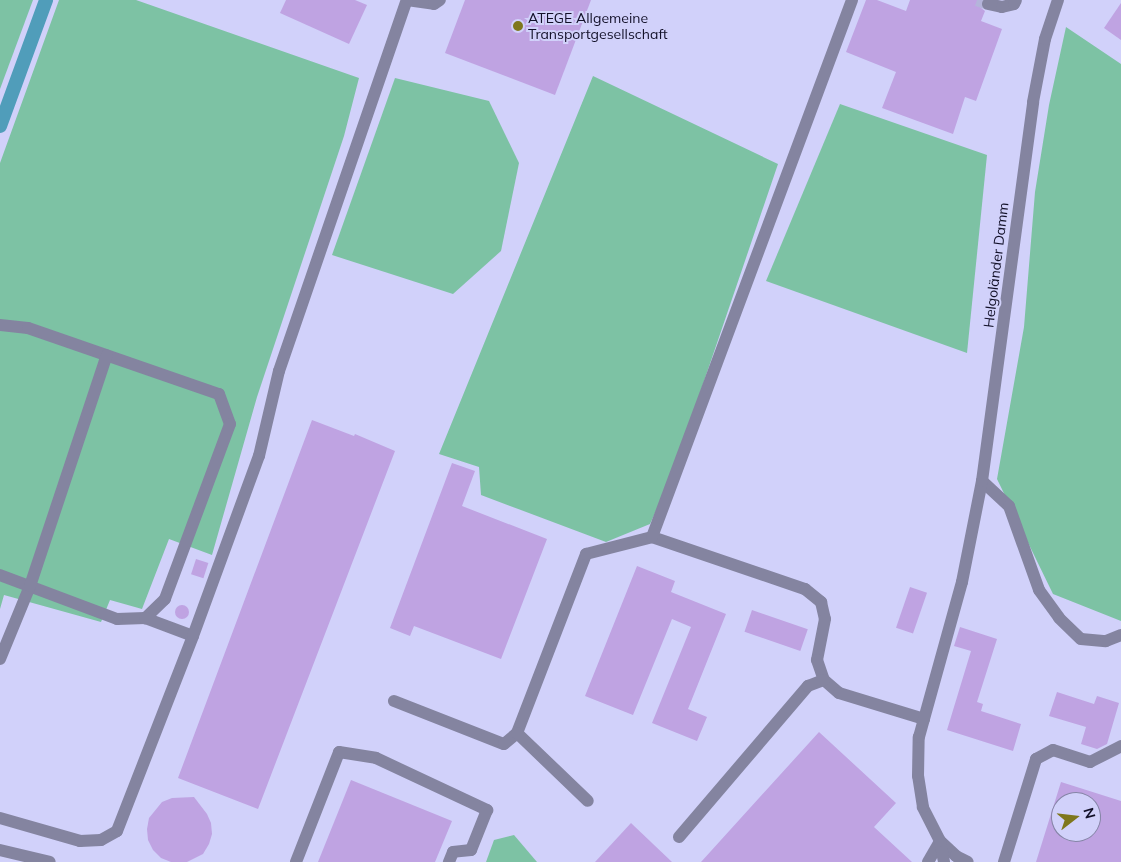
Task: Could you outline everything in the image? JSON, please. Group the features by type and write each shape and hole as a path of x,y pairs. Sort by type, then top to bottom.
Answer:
{"street":[{"path":"0,818 80,841 100,840 117,831 193,636 259,456 279,371 407,0 434,4 440,0"},
{"path":"652,537 852,0"},
{"path":"988,4 1002,7 1014,4 1016,0"},
{"name":"Helgoländer Damm","path":"940,841 923,807 918,776 919,737 962,582 982,481 1032,102 1045,39 1058,0"},
{"path":"0,325 28,328 220,394 230,424 165,599 145,618"},
{"path":"0,659 30,586 107,355"},
{"path":"982,481 1009,506 1039,590 1059,618 1081,639 1106,641 1121,635"},
{"path":"394,702 504,744 517,733 586,554 652,537 805,590 820,602 825,619 817,660 824,680 839,693 924,719"},
{"path":"0,575 117,619 145,618 193,636"},
{"path":"679,837 808,686 824,680"},
{"path":"517,733 588,801"},
{"path":"1004,862 1036,759 1053,750 1090,762 1121,746"},
{"path":"296,862 339,752 376,758 487,810 471,850 453,852 449,862"},
{"path":"928,862 940,841"},
{"path":"940,841 944,862"},
{"path":"940,841 956,856 968,862"},
{"path":"0,850 50,862"}],"green space":[{"path":"0,0 33,0 0,89"},
{"path":"59,0 136,0 359,78 344,136 257,397 212,555 169,539 142,609 110,600 101,622 4,595 0,609 0,163"},
{"path":"1066,27 1121,64 1121,621 1053,594 997,479 1024,327 1035,192 1049,105"},
{"path":"593,76 778,164 671,478 650,524 606,542 481,495 479,467 439,454"},
{"path":"395,78 489,101 519,163 501,251 453,294 332,255"},
{"path":"840,104 987,155 967,353 766,281"},
{"path":"514,835 537,862 486,862 494,840"}],"building":[{"path":"286,0 355,0 367,5 349,44 280,13"},
{"name":"ATEGE Allgemeine Transportgesellschaft","path":"465,0 591,0 555,95 445,53"},
{"path":"866,0 877,0 906,11 910,0 981,0 980,7 985,11 981,21 1002,29 976,101 965,97 953,134 882,108 896,72 846,52"},
{"path":"1121,3 1121,40 1104,28"},
{"path":"312,420 354,436 355,434 395,451 258,809 178,778"},
{"path":"452,463 475,471 462,506 547,539 501,659 414,626 410,636 390,628"},
{"path":"196,559 208,563 203,578 191,574"},
{"path":"637,566 675,581 671,592 726,614 688,709 707,717 697,741 652,723 691,627 672,619 633,715 585,696"},
{"path":"910,587 927,593 913,634 896,628"},
{"path":"179,605 185,605 189,612 185,619 179,619 175,615 175,609"},
{"path":"752,610 808,629 800,651 745,632"},
{"path":"960,627 997,639 977,702 983,704 981,711 1021,724 1013,751 947,730 971,651 954,646"},
{"path":"1057,692 1094,704 1097,696 1119,703 1107,744 1097,749 1081,744 1086,727 1049,716"},
{"path":"819,732 896,803 874,827 912,862 701,862"},
{"path":"351,780 452,821 435,862 318,862"},
{"path":"1061,782 1093,792 1058,792"},
{"path":"1101,795 1121,801 1121,862 1036,862 1051,814 1051,842 1101,842"},
{"path":"194,797 207,814 211,823 212,834 209,844 203,854 187,862 171,862 161,858 153,850 148,840 149,818 162,802 172,798"},
{"path":"631,823 672,862 595,862"}],"waterway":[{"path":"0,126 46,0"}],"tunnel":[{"path":"977,0 988,4"}],"place":[{"name":"ATEGE Allgemeine Transportgesellschaft","path":"518,26"}]}
